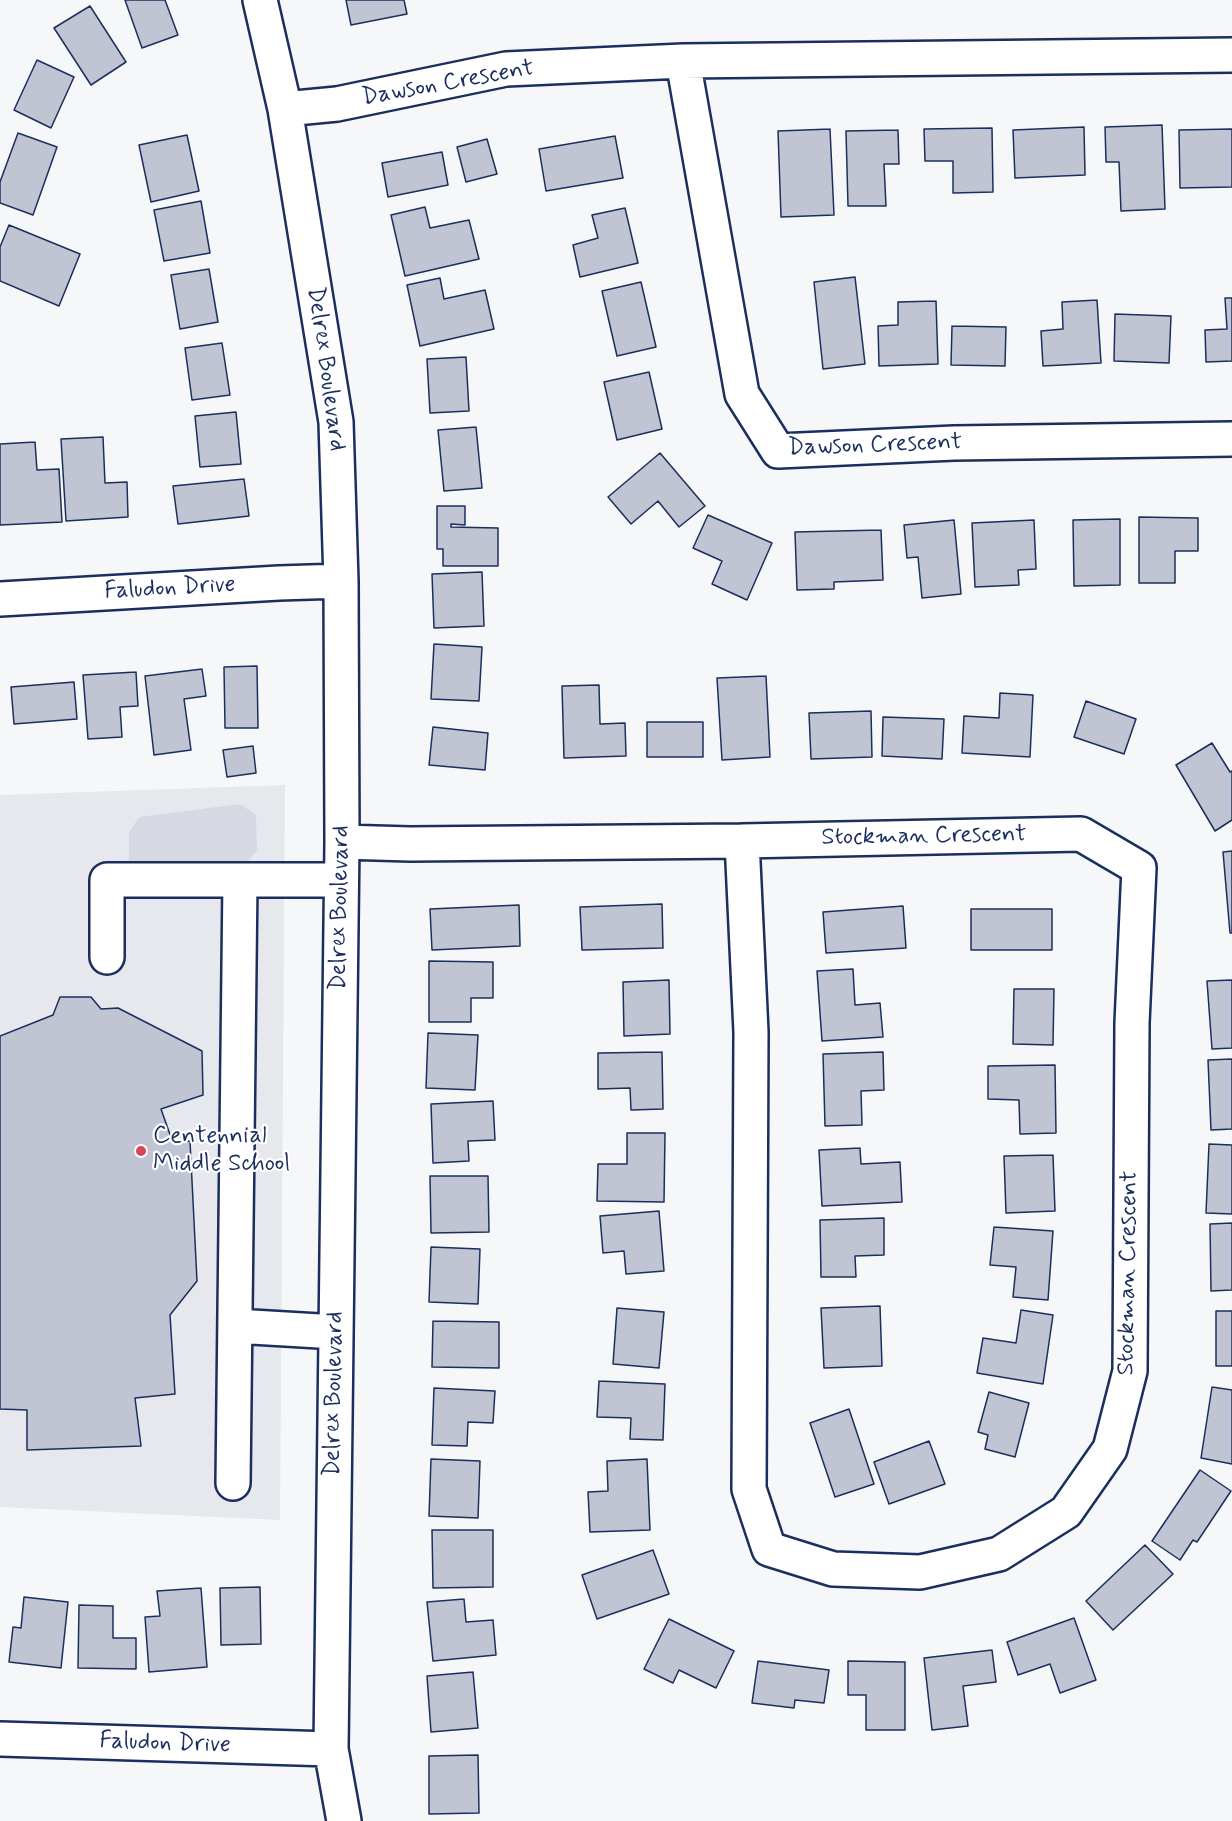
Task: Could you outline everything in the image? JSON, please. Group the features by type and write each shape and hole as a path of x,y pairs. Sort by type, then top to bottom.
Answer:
{"street":[{"name":"Delrex Boulevard","path":"260,0 285,109 336,422 340,581 342,880 331,1749 344,1821"},
{"name":"Dawson Crescent","path":"285,109 337,104 506,69 683,61 1232,55"},
{"name":"Dawson Crescent","path":"683,61 742,393 778,451 954,443 1232,440"},
{"name":"Faludon Drive","path":"0,599 267,583 340,581"},
{"name":"Stockman Crescent","path":"342,842 410,844 742,841 1081,834 1139,868 1132,1023 1130,1371 1110,1449 1072,1503 1065,1512 999,1554 920,1572 833,1569 769,1549 748,1490 751,1032 742,841"},
{"path":"107,957 107,880 342,880"},
{"path":"233,1483 240,880"},
{"path":"235,1326 336,1332"},
{"name":"Faludon Drive","path":"0,1739 331,1749"}],"shaded area":[{"name":"Centennial Middle School","path":"285,785 280,1520 0,1507 0,795"},
{"path":"240,804 256,815 257,850 245,865 129,864 129,833 139,817"}],"building":[{"path":"125,0 165,0 178,35 142,48"},
{"path":"346,0 404,0 407,14 351,25"},
{"path":"90,6 126,62 91,85 54,28"},
{"path":"37,60 74,77 51,128 14,110"},
{"path":"1162,125 1165,209 1121,211 1119,162 1106,162 1105,127"},
{"path":"1084,127 1085,175 1015,178 1013,130"},
{"path":"992,128 993,192 953,193 953,161 925,161 924,129"},
{"path":"830,129 834,215 781,217 778,131"},
{"path":"1232,129 1232,187 1180,188 1179,130"},
{"path":"898,130 899,164 884,164 886,206 848,206 846,131"},
{"path":"18,133 57,147 33,215 0,203 0,182"},
{"path":"187,135 199,191 151,202 139,145"},
{"path":"615,136 623,178 546,191 539,149"},
{"path":"487,139 497,174 466,182 457,147"},
{"path":"442,152 448,185 388,197 382,163"},
{"path":"201,201 210,253 164,261 154,210"},
{"path":"425,207 430,228 469,220 479,259 405,276 391,215"},
{"path":"625,208 638,263 580,277 573,245 598,238 592,215"},
{"path":"9,225 80,254 59,306 0,281 0,247"},
{"path":"209,269 218,322 180,329 171,275"},
{"path":"855,277 865,364 823,369 814,282"},
{"path":"440,278 444,299 485,290 494,329 420,346 407,285"},
{"path":"641,282 656,347 617,356 602,291"},
{"path":"1225,298 1232,298 1232,361 1206,362 1205,330 1227,329"},
{"path":"1097,300 1101,363 1043,366 1041,331 1063,329 1062,302"},
{"path":"936,301 938,364 879,366 878,326 898,325 898,302"},
{"path":"1115,314 1171,316 1169,363 1114,361"},
{"path":"952,326 1006,327 1005,366 951,365"},
{"path":"222,343 230,395 192,400 185,348"},
{"path":"466,357 469,411 430,413 427,359"},
{"path":"649,372 662,429 617,440 604,382"},
{"path":"236,412 241,464 200,467 195,416"},
{"path":"476,427 482,488 444,491 438,430"},
{"path":"103,437 105,483 127,482 128,517 66,521 61,439"},
{"path":"35,442 37,470 59,469 62,522 0,525 0,444"},
{"path":"660,453 705,506 679,527 658,501 631,524 608,497"},
{"path":"244,479 249,516 178,524 173,486"},
{"path":"437,506 465,506 465,525 451,524 451,527 498,528 498,566 443,566 443,549 437,549"},
{"path":"708,515 772,543 747,600 712,584 722,561 693,548"},
{"path":"1139,517 1198,518 1198,551 1175,551 1175,583 1139,583"},
{"path":"1120,519 1120,585 1074,586 1073,520"},
{"path":"954,520 961,594 922,598 918,557 907,558 904,525"},
{"path":"1034,520 1036,569 1018,570 1019,585 975,587 972,523"},
{"path":"881,530 883,580 834,582 834,589 797,590 795,532"},
{"path":"482,572 484,626 434,628 432,574"},
{"path":"434,644 482,647 479,701 431,699"},
{"path":"257,666 258,728 225,728 224,667"},
{"path":"202,669 206,696 184,699 191,750 154,755 145,676"},
{"path":"136,672 138,706 120,707 122,737 88,739 83,675"},
{"path":"766,676 770,757 722,760 717,678"},
{"path":"74,682 77,719 14,724 11,687"},
{"path":"599,685 600,724 625,723 626,756 564,758 562,686"},
{"path":"1000,693 1033,695 1030,757 962,753 964,716 999,718"},
{"path":"1086,701 1136,719 1124,754 1074,737"},
{"path":"871,711 872,757 811,759 809,713"},
{"path":"883,717 944,719 942,759 882,756"},
{"path":"647,722 703,722 703,757 647,757"},
{"path":"433,727 488,733 485,770 429,765"},
{"path":"1212,743 1230,772 1232,771 1232,820 1215,831 1176,765"},
{"path":"253,746 256,773 227,777 223,750"},
{"path":"1232,851 1232,933 1230,933 1223,852"},
{"path":"662,904 663,948 582,950 580,907"},
{"path":"519,905 520,946 432,950 430,909"},
{"path":"903,906 906,948 826,953 823,912"},
{"path":"971,909 1052,909 1052,950 971,950"},
{"path":"429,961 493,962 493,998 471,998 471,1022 429,1022"},
{"path":"853,969 855,1005 880,1003 883,1037 822,1041 817,971"},
{"path":"669,980 670,1034 624,1036 623,982"},
{"path":"1232,980 1232,1048 1212,1049 1207,981"},
{"path":"1014,989 1054,989 1053,1045 1013,1044"},
{"path":"60,997 91,997 101,1009 118,1008 202,1051 203,1095 161,1109 173,1143 190,1141 197,1281 170,1315 175,1394 135,1398 141,1446 27,1450 27,1410 0,1409 0,1036 53,1015"},
{"path":"428,1033 478,1035 475,1090 426,1088"},
{"path":"662,1052 663,1109 631,1110 630,1088 598,1089 598,1053"},
{"path":"883,1052 884,1090 861,1091 862,1125 825,1126 823,1054"},
{"path":"1232,1059 1232,1129 1211,1130 1208,1060"},
{"path":"1055,1065 1056,1133 1020,1134 1019,1100 988,1099 988,1066"},
{"path":"493,1101 495,1140 468,1141 469,1161 433,1163 431,1104"},
{"path":"627,1133 665,1133 664,1202 597,1201 598,1164 627,1164"},
{"path":"1209,1144 1232,1145 1232,1214 1206,1213"},
{"path":"860,1148 861,1164 900,1162 902,1202 822,1206 819,1150"},
{"path":"1053,1155 1055,1211 1006,1213 1004,1156"},
{"path":"430,1176 488,1176 489,1232 431,1233"},
{"path":"659,1211 664,1271 626,1274 624,1251 603,1253 600,1216"},
{"path":"884,1218 884,1255 855,1256 856,1277 821,1277 820,1220"},
{"path":"1232,1223 1232,1290 1211,1291 1210,1224"},
{"path":"994,1227 1053,1231 1048,1300 1013,1297 1016,1267 990,1265"},
{"path":"431,1247 480,1249 478,1304 429,1302"},
{"path":"880,1306 882,1366 824,1368 821,1308"},
{"path":"617,1308 664,1312 659,1368 613,1364"},
{"path":"1021,1310 1053,1315 1043,1384 977,1373 983,1338 1016,1343"},
{"path":"1216,1311 1232,1311 1232,1366 1216,1366"},
{"path":"433,1321 499,1322 499,1368 432,1367"},
{"path":"599,1381 665,1384 663,1440 630,1439 631,1418 597,1417"},
{"path":"1212,1387 1232,1390 1232,1464 1201,1458"},
{"path":"434,1388 495,1391 493,1423 468,1422 467,1446 432,1445"},
{"path":"989,1392 1029,1403 1015,1457 985,1449 988,1435 978,1432"},
{"path":"849,1409 874,1484 835,1497 810,1423"},
{"path":"929,1441 945,1484 889,1504 874,1462"},
{"path":"431,1459 480,1461 478,1518 429,1516"},
{"path":"647,1459 650,1530 590,1532 588,1492 608,1491 607,1461"},
{"path":"1200,1470 1231,1491 1197,1542 1193,1540 1180,1560 1152,1541"},
{"path":"432,1530 493,1530 493,1587 433,1588"},
{"path":"1145,1545 1173,1574 1113,1630 1086,1601"},
{"path":"653,1550 669,1594 597,1619 582,1575"},
{"path":"260,1587 261,1644 221,1645 220,1588"},
{"path":"201,1588 207,1667 149,1672 145,1617 160,1616 157,1591"},
{"path":"24,1597 68,1602 61,1668 9,1662 13,1627 21,1628"},
{"path":"464,1599 466,1622 493,1620 496,1655 433,1661 427,1602"},
{"path":"79,1605 113,1606 113,1638 136,1638 136,1669 78,1668"},
{"path":"1074,1618 1096,1680 1060,1693 1050,1664 1018,1675 1007,1642"},
{"path":"669,1619 734,1651 716,1688 679,1670 673,1683 644,1669"},
{"path":"992,1650 996,1682 963,1686 968,1726 932,1730 924,1658"},
{"path":"758,1661 829,1670 824,1703 795,1700 794,1708 752,1703"},
{"path":"848,1661 905,1662 905,1730 866,1730 866,1695 848,1695"},
{"path":"473,1672 478,1728 431,1732 427,1676"},
{"path":"478,1755 479,1813 429,1814 429,1756"}],"place":[{"name":"Centennial Middle School","path":"141,1151"}]}
